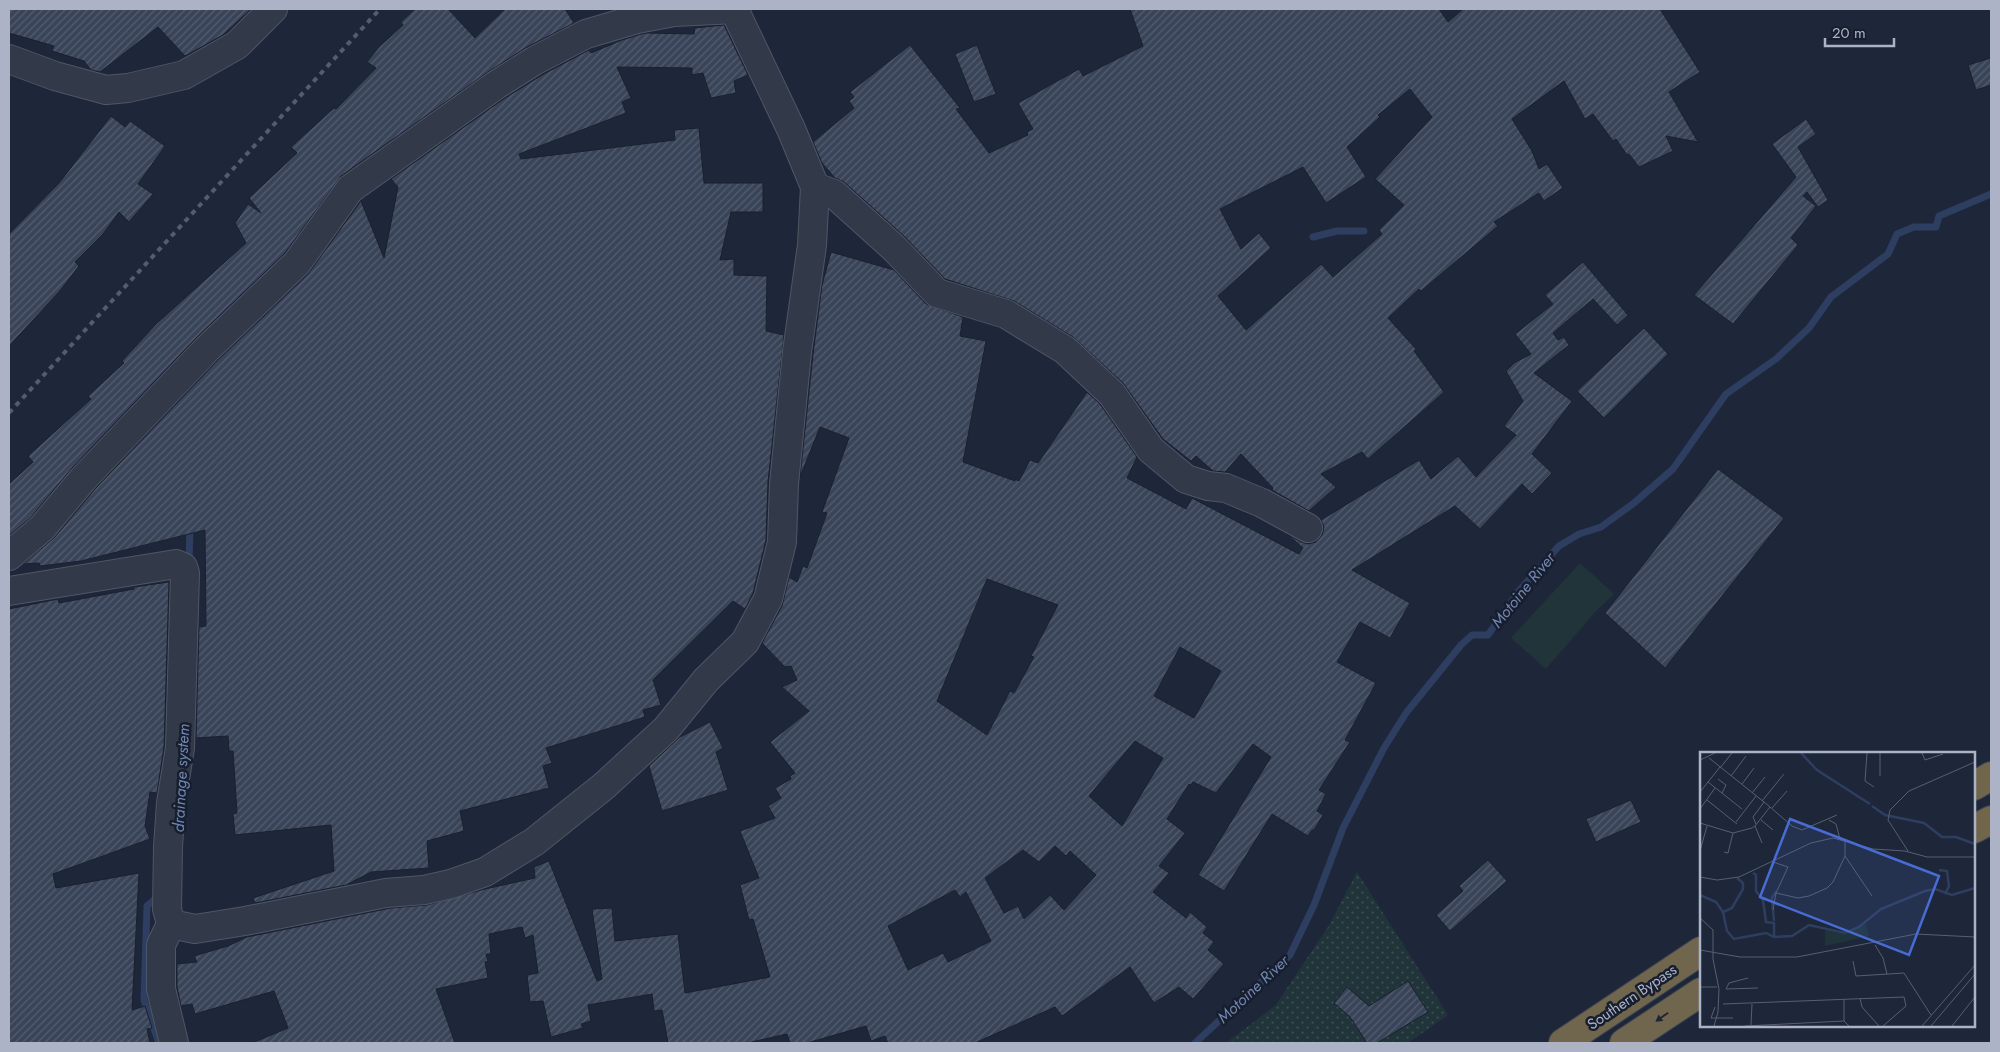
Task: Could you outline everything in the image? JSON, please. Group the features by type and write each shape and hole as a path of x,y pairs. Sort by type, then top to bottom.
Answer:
{"highway":[{"path":"1975,785 1991,776"},
{"path":"1975,829 1991,820"},
{"name":"Southern Bypass","path":"1563,1043 1700,952"},
{"path":"1624,1043 1700,993"}],"street":[{"path":"9,59 55,76 106,90 128,88 184,75 237,45 273,9"},
{"path":"9,556 42,528 84,479 207,349 297,263 350,190 488,91 534,61 586,34 637,19 679,10 735,9 815,187 812,245 797,352 784,484 782,542 768,599 745,642 706,680 666,729 604,786 534,842 485,872 451,884 424,890 386,893 245,921 195,929 171,924"},
{"path":"815,187 834,194 894,248 937,293 1006,314 1065,350 1112,394 1151,450 1186,479 1208,486 1226,488 1262,503 1308,528"},
{"path":"9,592 176,564 183,567 185,574 180,748 171,803 168,847 167,909 171,924 161,945 161,989 174,1043"}],"shaded area":[{"path":"1580,563 1614,594 1595,612 1546,669 1511,638"},
{"path":"1357,872 1448,1015 1408,1043 1226,1043 1275,1006 1328,927"}],"building":[{"path":"9,9 251,9 223,35 185,56 158,27 100,72 91,70 84,61 52,51 54,46 9,33"},
{"path":"415,9 448,9 475,38 505,9 565,9 574,23 527,47 488,72 341,176 285,253 196,338 72,468 31,517 9,536 9,484 33,462 28,456 91,399 88,396 124,363 122,361 156,324 246,243 235,223 248,204 261,213 249,198 297,153 291,147 334,108 336,109 376,68 367,62 379,47 403,25 401,22"},
{"path":"1130,9 1439,9 1448,22 1463,9 1660,9 1700,72 1669,92 1698,142 1666,136 1673,151 1639,167 1629,154 1627,155 1616,139 1613,141 1593,114 1585,119 1564,81 1512,119 1532,151 1539,169 1547,164 1563,188 1544,201 1539,193 1494,222 1498,226 1421,291 1419,289 1388,318 1416,349 1414,351 1444,392 1368,459 1362,452 1321,474 1336,487 1309,511 1272,490 1273,488 1241,454 1225,472 1213,471 1196,456 1191,461 1163,439 1123,383 1073,337 1014,301 945,279 904,236 844,182 835,178 822,163 813,142 854,108 849,101 854,97 850,92 910,45 960,108 956,109 989,153 1028,135 1027,132 1033,129 1018,103 1079,69 1083,76 1143,46","holes":["1410,89 1432,117 1375,179 1404,205 1379,230 1382,234 1333,277 1321,264 1246,330 1218,296 1271,248 1259,233 1241,249 1220,209 1303,167 1326,203 1366,177 1347,147 1380,117 1378,115"]},
{"path":"724,25 748,75 734,81 736,93 711,98 703,73 692,75 692,68 617,67 631,98 622,102 626,113 519,154 521,159 675,140 674,130 699,128 704,183 763,183 763,212 731,212 720,260 734,259 734,275 767,276 766,331 784,335 768,482 766,540 753,593 745,609 733,601 653,680 661,705 643,710 645,717 546,748 552,763 543,766 549,788 460,811 464,831 427,841 429,868 371,872 346,885 255,903 253,898 334,871 331,825 235,835 233,814 237,813 233,751 229,751 228,736 196,738 199,627 206,626 205,530 81,561 40,566 39,563 23,564 54,538 95,489 218,360 308,274 361,201 384,258 398,187 391,179 505,98 542,75 589,50 591,53 645,33 694,34 695,28"},
{"path":"977,45 996,94 974,102 955,54"},
{"path":"1991,58 1991,85 1976,90 1968,65"},
{"path":"111,116 125,127 130,121 165,146 138,184 153,194 129,222 119,212 103,234 75,262 79,266 59,292 9,346 9,234 59,183"},
{"path":"1806,119 1816,134 1798,147 1828,200 1818,207 1807,192 1803,196 1816,206 1791,238 1798,245 1733,324 1694,295 1796,177 1772,144"},
{"path":"831,252 894,270 926,304 963,317 960,336 986,341 963,462 1019,481 1030,460 1038,463 1087,392 1100,404 1137,457 1127,478 1186,509 1192,498 1299,554 1303,548 1287,534 1308,544 1316,542 1322,535 1324,527 1321,520 1419,460 1431,479 1458,456 1476,477 1516,435 1504,426 1523,401 1506,371 1514,363 1531,354 1515,334 1553,304 1545,295 1583,262 1628,315 1617,325 1593,299 1553,333 1558,340 1564,337 1569,345 1534,373 1572,401 1532,454 1552,473 1532,494 1522,484 1480,529 1455,506 1352,570 1410,603 1390,638 1360,622 1337,662 1376,683 1345,740 1350,742 1319,790 1326,794 1317,811 1323,815 1314,830 1308,836 1272,814 1224,891 1198,875 1271,757 1253,744 1216,793 1193,782 1191,785 1189,784 1167,819 1185,833 1159,866 1169,873 1153,892 1186,918 1190,912 1207,927 1203,933 1214,942 1208,950 1224,964 1193,999 1179,987 1154,1003 1130,967 1062,1016 1055,1007 975,1043 888,1043 885,1036 871,1041 866,1026 807,1043 790,1043 787,1034 747,1043 668,1043 662,1010 654,1011 652,994 588,1005 591,1021 581,1024 583,1028 551,1037 543,1001 530,1002 527,975 538,973 533,935 525,938 522,927 489,934 491,954 486,954 488,961 485,962 488,978 436,989 455,1043 252,1043 288,1028 274,991 195,1014 192,1004 181,1006 177,987 177,964 197,962 194,956 228,946 247,937 391,908 427,905 535,878 534,867 549,861 597,981 602,979 592,909 612,908 615,941 678,934 685,993 770,977 753,919 749,920 740,885 759,878 740,831 775,818 768,806 781,798 775,788 791,779 790,776 795,773 770,742 809,711 782,687 797,680 791,666 785,667 762,643 782,606 789,577 797,582 803,566 807,568 827,513 822,512 849,438 820,427 800,477 822,285","holes":["987,579 1058,605 1031,656 1034,657 1014,693 1010,691 987,735 937,701","1180,647 1221,671 1194,718 1154,696","1135,741 1163,758 1122,826 1089,796","1055,846 1066,856 1070,851 1096,875 1064,910 1050,895 1024,919 1018,906 1004,913 985,878 1023,850 1039,862","955,890 960,897 966,892 991,941 948,962 943,953 908,970 888,926"]},
{"path":"1644,328 1668,354 1604,418 1577,391"},
{"path":"1718,469 1784,518 1665,668 1605,613"},
{"path":"169,582 164,747 157,793 150,792 145,826 150,839 53,874 56,888 139,873 132,1010 145,1006 152,1028 147,1029 150,1043 9,1043 9,609 58,599 59,603 134,589 134,587"},
{"path":"710,722 723,748 716,752 728,790 662,811 649,766 680,737"},
{"path":"1631,800 1641,822 1596,842 1586,819"},
{"path":"1488,860 1507,881 1450,931 1436,915 1463,891 1459,886"},
{"path":"1408,981 1428,1012 1377,1043 1367,1043 1350,1017 1334,1003 1347,987 1369,1006"}],"waterway":[{"name":"Motoine River","path":"1195,1043 1290,955 1314,905 1343,828 1384,748 1406,713 1461,645 1472,635 1488,635 1518,592 1559,546 1579,534 1601,527 1634,503 1673,469 1726,394 1776,359 1809,328 1831,297 1888,254 1897,234 1914,227 1936,227 1939,216 1991,194"},
{"name":"drainage system","path":"1313,237 1337,231 1364,231"},
{"name":"drainage system","path":"189,563 190,527"},
{"name":"drainage system","path":"159,896 147,906 144,1000 159,1043"}],"railway":[{"path":"9,413 380,9"}]}
